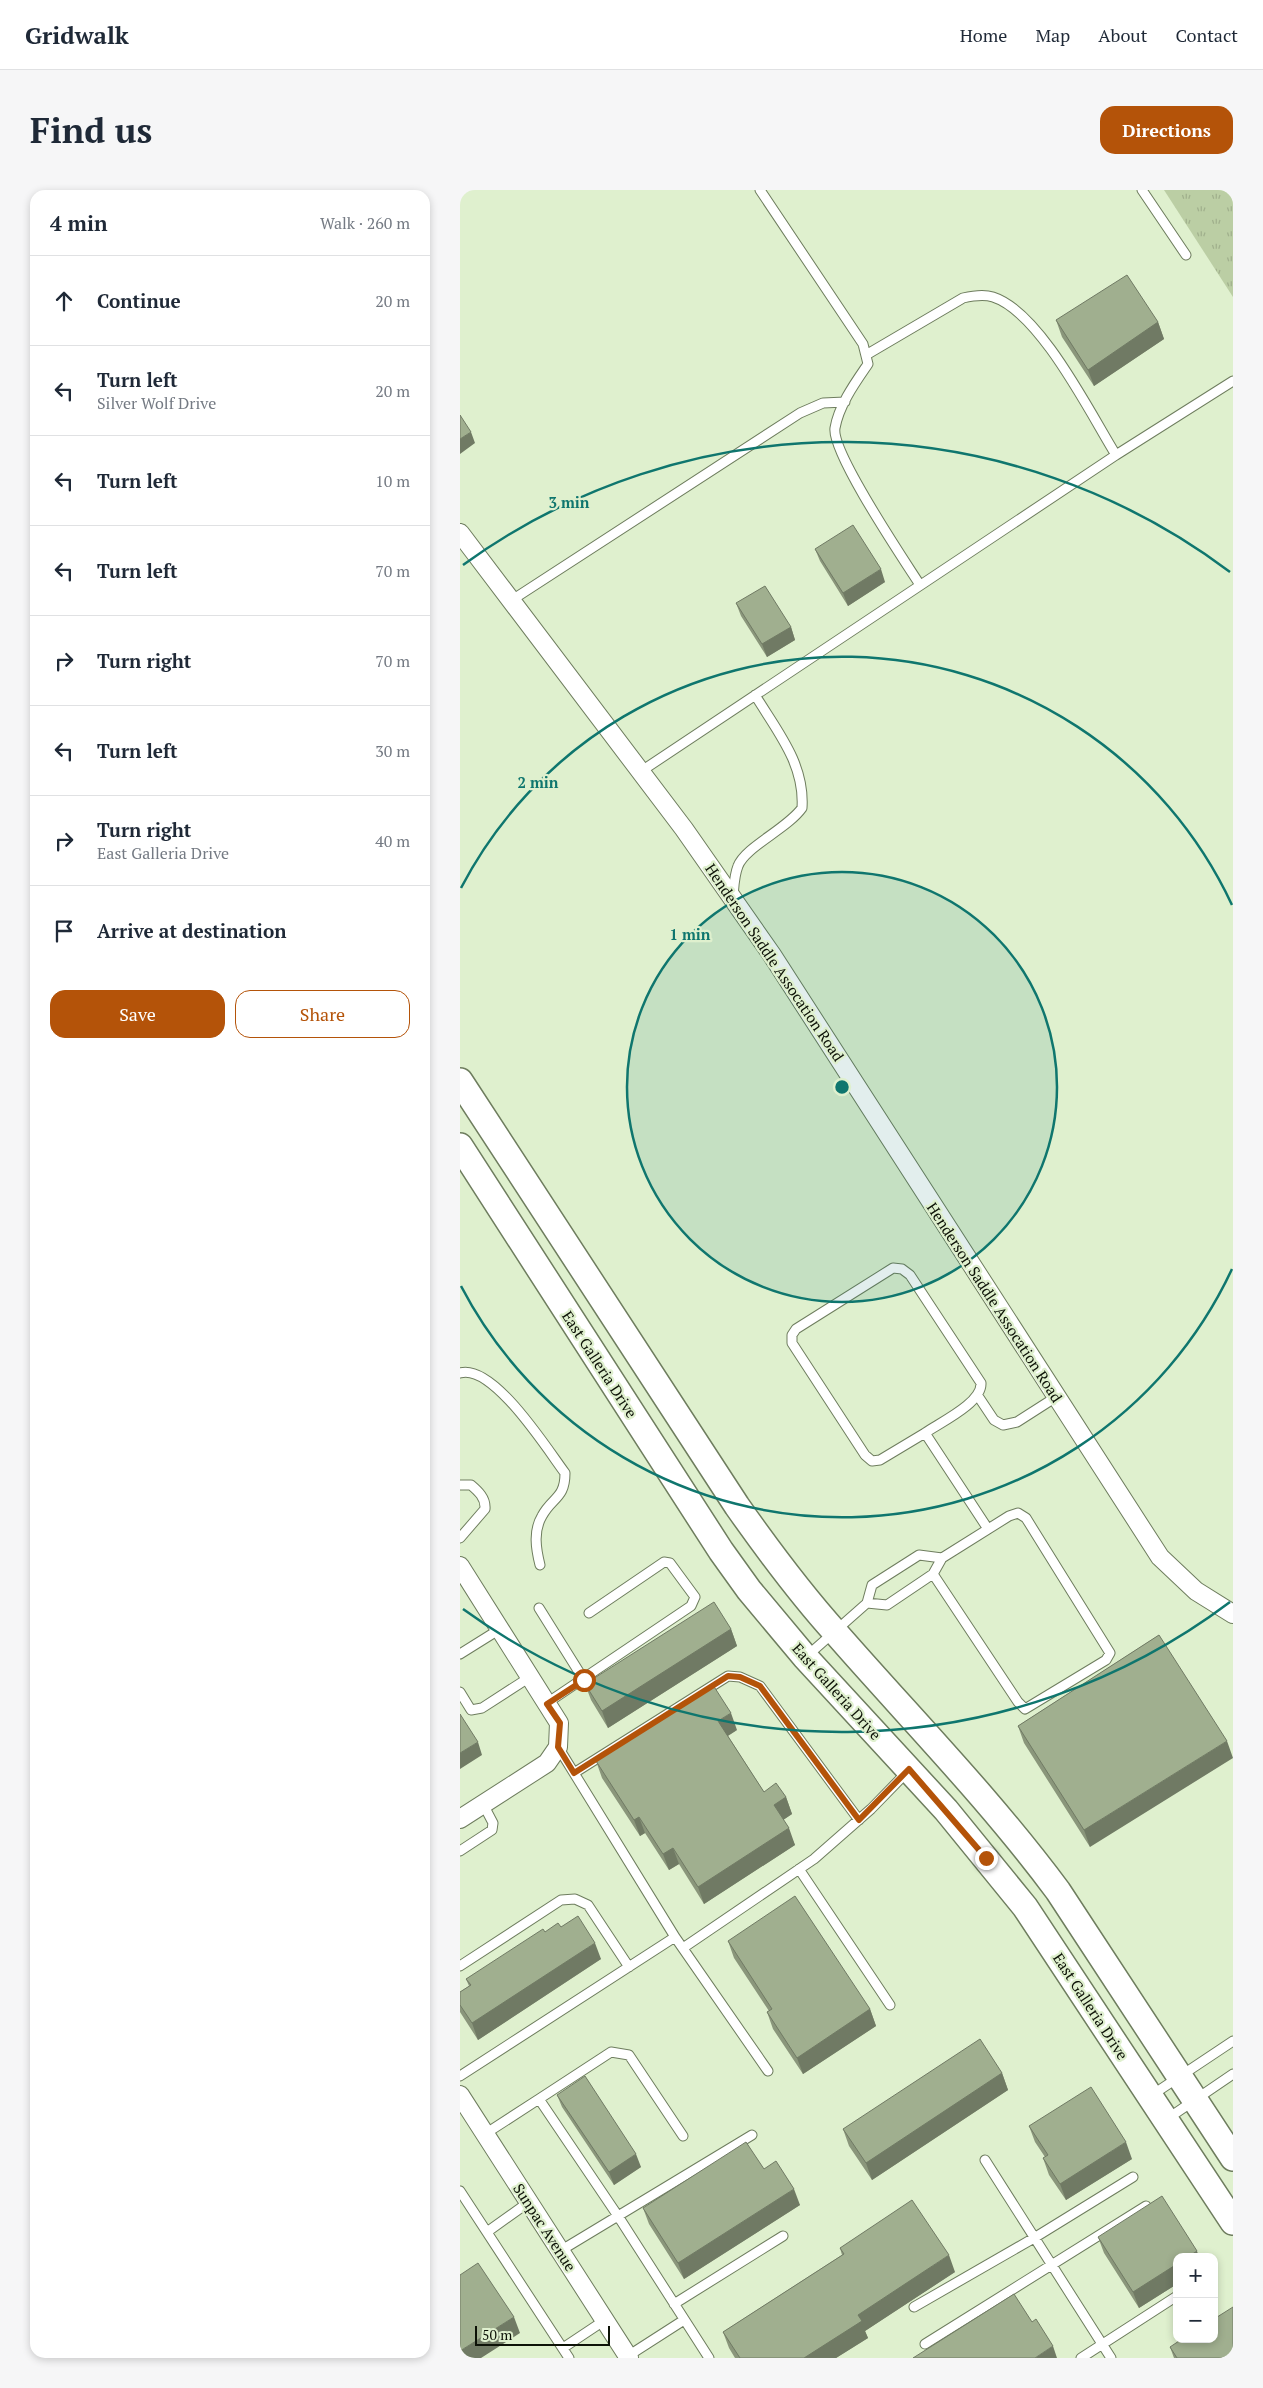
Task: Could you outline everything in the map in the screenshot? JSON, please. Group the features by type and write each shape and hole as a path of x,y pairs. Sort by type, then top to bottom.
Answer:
{"main road":[{"path":"460,1081 737,1506 781,1568 834,1632 965,1775 1028,1851 1058,1891 1233,2158"},
{"name":"East Galleria Drive","path":"460,1146 721,1551 749,1590 805,1657 909,1769 986,1858 1025,1907 1233,2222"}],"street":[{"name":"Henderson Saddle Assocation Road","path":"463,542 512,600 733,898 873,1110 1160,1556 1196,1591 1233,1614"},
{"path":"460,1568 560,1723 554,1753 483,1804 462,1814"},
{"name":"Sunpac Avenue","path":"461,2099 628,2357"}],"lane":[{"path":"760,190 858,335 868,364 845,402 834,430 843,459 920,585"},
{"path":"1142,190 1186,255"},
{"path":"866,355 962,298 977,296 993,297 1020,314 1044,338 1116,455"},
{"path":"640,772 1116,455 1233,382"},
{"path":"512,600 800,414 823,403 845,402"},
{"path":"733,898 738,864 760,843 789,824 802,808 802,786 796,763 755,695"},
{"path":"893,1268 902,1269 910,1275 981,1383 981,1390 975,1400 925,1433 880,1460 872,1462 792,1343 792,1335 796,1329 893,1268"},
{"path":"460,1373 466,1371 488,1380 519,1410 564,1473 565,1486 559,1498 542,1515 537,1529 536,1548 540,1565"},
{"path":"978,1396 994,1420 1003,1425 1017,1422 1056,1397"},
{"path":"925,1433 988,1529"},
{"path":"460,1485 470,1484 478,1491 486,1503 486,1509 460,1538"},
{"path":"867,1603 887,1605 934,1574 942,1558 1009,1516 1018,1513 1026,1518 1110,1653 1106,1660 1025,1709 1018,1702 934,1574"},
{"path":"805,1657 867,1603 872,1585 920,1555 942,1558"},
{"path":"547,1704 691,1606 695,1597 670,1563 664,1562 589,1613"},
{"path":"539,1608 584,1680"},
{"path":"460,1654 500,1629"},
{"path":"574,1773 728,1676 740,1677 760,1686 859,1820"},
{"path":"460,1692 471,1710 476,1710 530,1677"},
{"path":"554,1753 574,1773 675,1938 768,2071"},
{"path":"683,1948 800,1869 859,1820 909,1769"},
{"path":"460,1851 492,1830 493,1823 483,1804"},
{"path":"800,1869 890,2005"},
{"path":"460,1966 561,1900 576,1899 588,1904 629,1967"},
{"path":"460,2076 675,1938"},
{"path":"1150,2096 1233,2041"},
{"path":"485,2134 611,2052 629,2055 683,2136"},
{"path":"1166,2120 1233,2074"},
{"path":"539,2099 618,2216 708,2358"},
{"path":"560,2251 752,2135"},
{"path":"985,2160 1110,2358"},
{"path":"914,2307 1034,2238 1133,2177"},
{"path":"460,2191 569,2358"},
{"path":"487,2232 529,2202"},
{"path":"925,2344 1146,2206"},
{"path":"674,2304 783,2236"},
{"path":"1081,2358 1174,2298"},
{"path":"563,2348 605,2320"},
{"path":"628,2357 684,2320"}],"green space":[{"path":"1164,190 1233,190 1233,297"}],"building":[{"path":"1127,275 1158,322 1088,370 1056,320"},
{"path":"460,415 471,432 460,439"},
{"path":"853,525 881,569 843,593 815,549"},
{"path":"765,586 791,627 762,644 736,603"},
{"path":"714,1602 731,1629 602,1711 585,1684"},
{"path":"1159,1635 1227,1741 1084,1830 1018,1726"},
{"path":"713,1685 731,1713 718,1721 764,1792 776,1783 786,1797 774,1805 789,1828 698,1887 673,1848 663,1854 639,1817 634,1820 596,1761"},
{"path":"460,1714 478,1742 460,1753"},
{"path":"795,1896 870,2009 797,2058 767,2012 772,2009 728,1941"},
{"path":"578,1916 595,1943 472,2023 460,2005 460,1992 471,1985 466,1979 543,1929 545,1932 558,1923 561,1927"},
{"path":"980,2039 1002,2073 866,2163 843,2129"},
{"path":"585,2076 636,2154 609,2172 557,2095"},
{"path":"1091,2087 1126,2142 1060,2184 1043,2158 1048,2155 1029,2126"},
{"path":"746,2142 764,2169 776,2161 794,2189 678,2263 643,2208"},
{"path":"1162,2196 1197,2251 1194,2253 1173,2253 1173,2267 1133,2292 1098,2237"},
{"path":"912,2200 949,2255 858,2315 862,2321 804,2358 740,2358 723,2332 844,2254 840,2248"},
{"path":"478,2263 514,2317 460,2351 460,2275"},
{"path":"1014,2294 1032,2322 1036,2319 1053,2346 1035,2358 913,2358"},
{"path":"1233,2307 1233,2358 1177,2358 1170,2347 1176,2343 1218,2343 1218,2316"}],"route":[{"path":"584,1680 547,1704 560,1723 558,1747 574,1773 728,1676 740,1677 760,1686 859,1820 909,1769 986,1858"}]}
